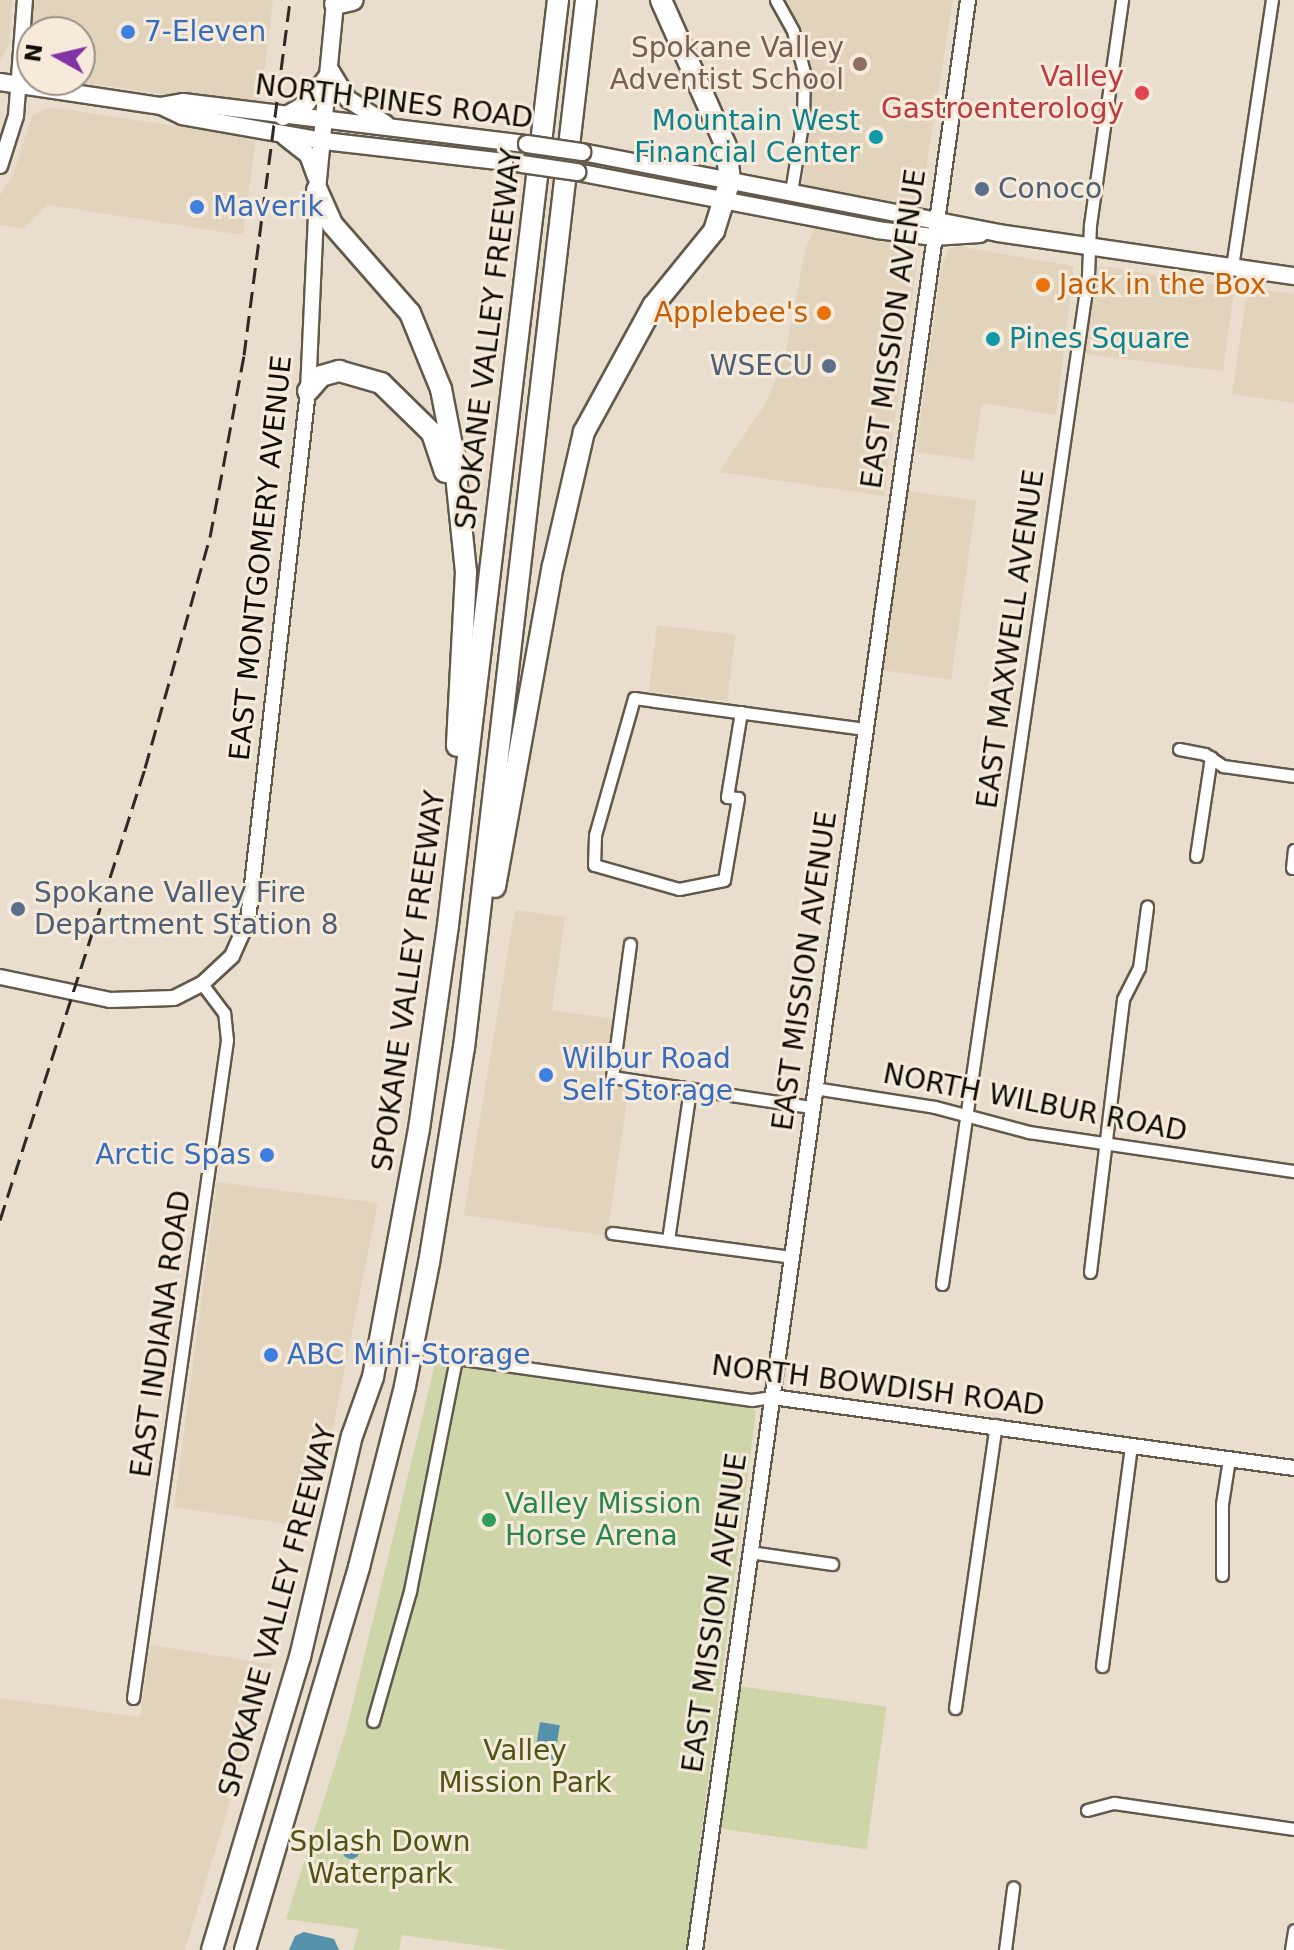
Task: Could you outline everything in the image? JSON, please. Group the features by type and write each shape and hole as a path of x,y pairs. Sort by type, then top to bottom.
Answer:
{"highway":[{"name":"SPOKANE VALLEY FREEWAY","path":"212,1950 300,1657 352,1436 373,1377 419,1129 448,925 558,0"},
{"name":"SPOKANE VALLEY FREEWAY","path":"245,1950 316,1726 405,1386 464,1048 586,0"},
{"path":"464,1048 553,566 584,432 653,306 714,231 728,189 726,146 661,0"},
{"path":"317,190 332,224 393,291 426,346 454,456 466,572 448,925"},
{"path":"308,391 321,376 347,371 381,383 420,417 442,461 466,572"}],"main road":[{"name":"EAST MONTGOMERY AVENUE","path":"317,190 341,1"},
{"path":"317,190 308,155 280,125 307,103 331,71 357,108 399,129"},
{"name":"NORTH PINES ROAD","path":"90,96 161,106 183,102 280,125 324,141 728,189 791,192 936,218 998,233 1294,276"},
{"name":"NORTH PINES ROAD","path":"280,125 326,122 582,152 933,237 998,233"}],"street":[{"path":"776,0 793,31 804,72 803,118 791,192"},
{"name":"EAST MISSION AVENUE","path":"695,1950 968,0"},
{"name":"EAST MAXWELL AVENUE","path":"942,1284 1090,246 1122,0"},
{"path":"1232,267 1272,0"},
{"path":"0,166 9,148 18,96"},
{"name":"EAST MONTGOMERY AVENUE","path":"202,984 232,956 248,920 308,391 317,190"},
{"path":"741,712 727,797 738,798 724,880 679,889 594,865 595,835 634,698 741,712 865,729"},
{"path":"1179,749 1211,757 1223,766 1294,776"},
{"path":"1196,856 1211,757"},
{"path":"1292,868 1294,850"},
{"path":"1090,1272 1123,999 1139,968 1147,907"},
{"path":"630,944 612,1077 811,1107"},
{"path":"0,977 73,994 145,1002 174,998 202,984"},
{"name":"EAST INDIANA ROAD","path":"133,1698 227,1040 224,1013 202,984"},
{"name":"NORTH WILBUR ROAD","path":"814,1088 935,1107 965,1117 1106,1145 1294,1167"},
{"path":"668,1240 690,1089"},
{"path":"612,1233 791,1257"},
{"name":"NORTH BOWDISH ROAD","path":"373,1721 410,1591 456,1358 752,1400 772,1397 996,1425 1294,1468"},
{"path":"955,1708 996,1425"},
{"path":"1102,1666 1131,1445"},
{"path":"1222,1575 1222,1504 1229,1459"},
{"path":"750,1552 832,1564"},
{"path":"1087,1810 1114,1803 1294,1829"},
{"path":"1005,1950 1013,1888"},
{"path":"1291,1950 1294,1930"}],"shaded area":[{"path":"0,0 12,0 9,45 0,61"},
{"path":"33,0 273,0 260,108 96,85 96,16 32,16"},
{"path":"780,0 953,0 920,206 912,209 810,191 803,185 809,100"},
{"path":"49,107 256,138 243,235 48,205 24,229 0,225 0,195 13,175 29,124 33,115"},
{"path":"816,226 907,241 918,255 884,496 719,472 767,401 784,360 806,246"},
{"path":"957,246 1074,266 1056,415 982,403 973,460 916,452 941,271 948,250"},
{"path":"1102,266 1229,287 1233,297 1223,371 1085,354 1097,271"},
{"path":"1257,289 1294,294 1294,403 1232,394 1246,299"},
{"path":"908,491 976,501 951,680 883,670"},
{"path":"657,625 735,635 727,701 649,692"},
{"name":"Wilbur Road Self Storage","path":"515,910 565,917 552,1010 613,1019 604,1083 629,1087 607,1236 464,1215"},
{"name":"ABC Mini-Storage","path":"217,1182 378,1203 313,1528 174,1507"},
{"path":"150,1645 272,1664 185,1950 0,1950 0,1698 140,1717"}],"green space":[{"name":"Valley Mission Park","path":"436,1360 731,1402 756,1411 686,1950 510,1950 402,1935 399,1950 353,1950 359,1929 286,1919 347,1727"},
{"path":"739,1686 887,1707 867,1849 719,1829"}],"water":[{"path":"540,1722 560,1725 554,1760 535,1757"},
{"path":"351,1841 360,1850 351,1859 342,1850"},
{"path":"304,1932 334,1939 339,1950 289,1950 295,1936"}],"railway":[{"path":"0,1220 145,768 210,537 244,355 290,0"}],"place":[{"name":"7-Eleven","path":"128,32"},
{"name":"Spokane Valley Adventist School","path":"860,64"},
{"name":"Valley Gastroenterology","path":"1142,93"},
{"name":"Mountain West Financial Center","path":"876,137"},
{"name":"Conoco","path":"982,189"},
{"name":"Maverik","path":"197,207"},
{"name":"Jack in the Box","path":"1043,285"},
{"name":"Applebee's","path":"824,313"},
{"name":"Pines Square","path":"993,339"},
{"name":"WSECU","path":"829,366"},
{"name":"Spokane Valley Fire Department Station 8","path":"18,909"},
{"name":"Wilbur Road Self Storage","path":"546,1075"},
{"name":"Arctic Spas","path":"267,1155"},
{"name":"ABC Mini-Storage","path":"271,1355"},
{"name":"Valley Mission Horse Arena","path":"489,1520"}],"park label":[{"name":"Splash Down Waterpark","path":"380,1858"}]}
